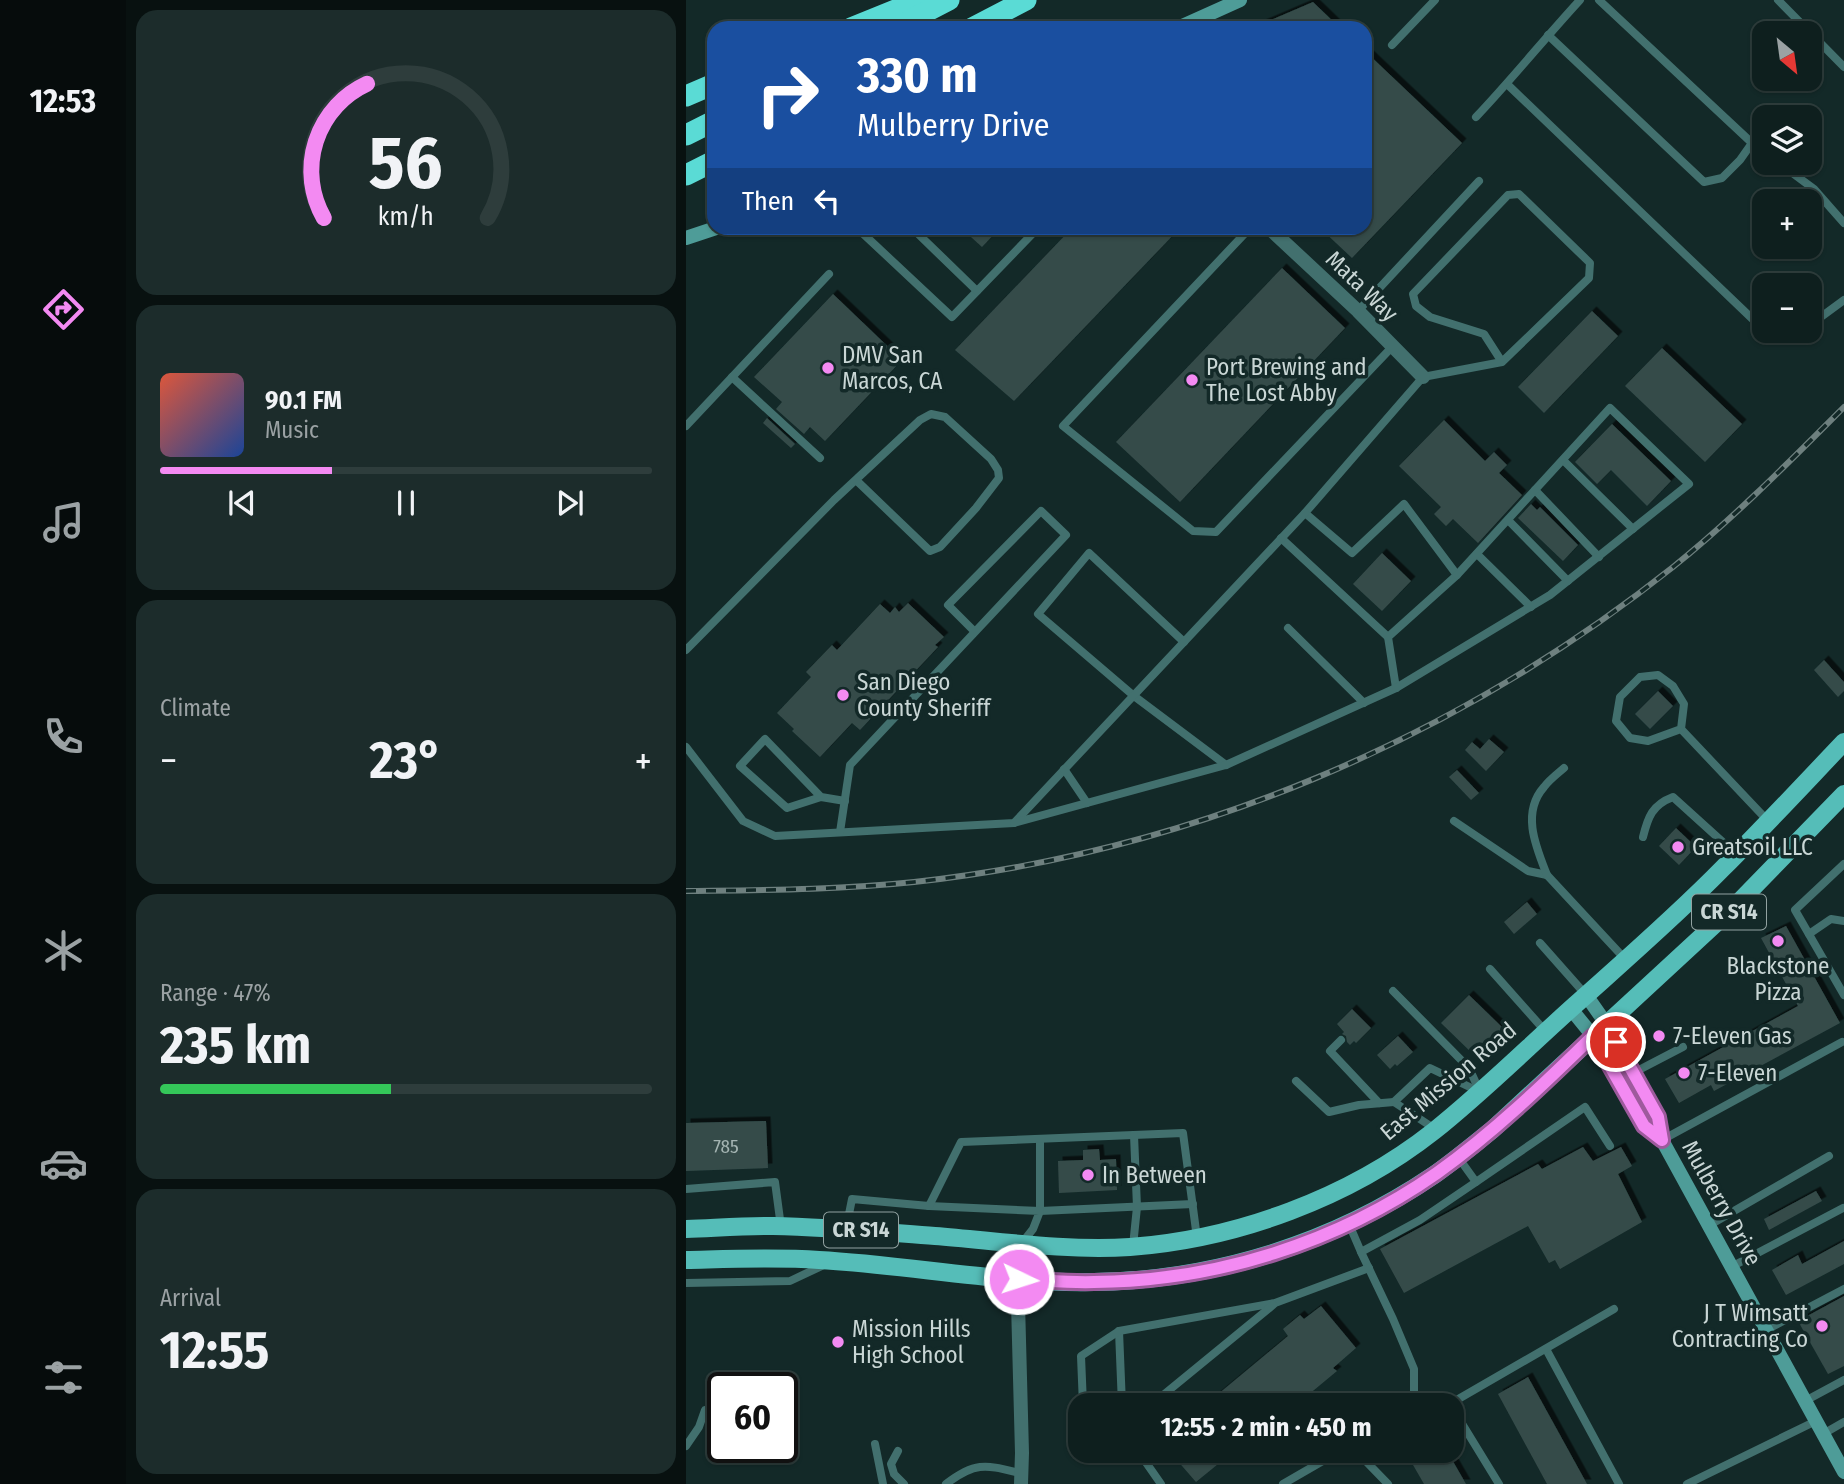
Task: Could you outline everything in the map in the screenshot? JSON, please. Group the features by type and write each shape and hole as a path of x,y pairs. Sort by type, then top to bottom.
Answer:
{"highway":[{"path":"868,21 920,0"},
{"path":"908,21 949,0"},
{"path":"986,21 1026,0"},
{"path":"686,96 707,87"},
{"path":"686,135 707,124"},
{"path":"686,175 707,164"}],"main road":[{"path":"1194,21 1240,0"},
{"path":"686,239 707,231"},
{"name":"East Mission Road","path":"686,1229 846,1229 1021,1244 1133,1247 1197,1238 1258,1222 1302,1206 1352,1183 1394,1159 1436,1129 1480,1092 1736,855 1844,742"},
{"name":"CR S14","path":"686,1260 831,1261 1019,1279 1132,1281 1231,1266 1312,1240 1349,1224 1404,1194 1492,1130 1740,902 1844,794"},
{"name":"Mulberry Drive","path":"1586,995 1644,1126 1662,1140"},
{"name":"Mulberry Drive","path":"1570,1009 1600,1030 1633,1073 1658,1117 1662,1140 1844,1472"}],"street":[{"name":"Mata Way","path":"1277,235 1358,311 1423,377"},
{"path":"1021,1244 1021,1479"}],"lane":[{"path":"1392,45 1434,0"},
{"path":"1476,117 1580,0"},
{"path":"1548,35 1704,182 1722,178 1752,143 1599,0"},
{"path":"1778,0 1844,66"},
{"path":"1507,84 1752,319"},
{"path":"1795,175 1814,189 1844,223"},
{"path":"1358,311 1479,181"},
{"path":"1014,823 1305,513 1423,377 1502,362 1589,278 1590,263 1519,194 1508,195 1413,294 1416,306 1430,317 1484,334 1502,362"},
{"path":"864,235 952,317 1031,235"},
{"path":"919,235 977,291"},
{"path":"1243,235 1063,426 1193,531 1216,532 1392,347"},
{"path":"686,426 829,274"},
{"path":"1822,317 1844,300"},
{"path":"732,377 820,458"},
{"path":"686,747 743,821 775,836 1014,823 1226,765 1396,688 1550,595 1689,484 1611,408 1457,575 1388,637"},
{"path":"686,650 856,480 920,420 931,414 945,417 991,459 998,470 999,478 940,547 930,551 856,480"},
{"path":"1563,460 1633,529"},
{"path":"1535,490 1599,557"},
{"path":"1305,513 1352,553 1404,504 1457,575"},
{"path":"840,832 850,765 975,632 1066,535 1041,511 948,604 975,632"},
{"path":"1508,520 1568,581"},
{"path":"1281,538 1388,637 1396,688"},
{"path":"1184,642 1089,553 1038,614 1133,695 1226,765"},
{"path":"1477,554 1531,607"},
{"path":"1288,628 1364,703"},
{"path":"1658,675 1673,686 1684,704 1681,729 1648,741 1629,738 1616,721 1620,697 1640,677 1658,675"},
{"path":"1681,729 1768,821"},
{"path":"821,797 765,739 740,766 788,808 821,797 845,801"},
{"path":"1564,768 1542,788 1532,808 1531,824 1536,846 1547,875 1625,959"},
{"path":"1064,769 1087,803"},
{"path":"1643,837 1648,817 1661,801 1673,797 1736,855"},
{"path":"1454,821 1528,871 1547,875"},
{"path":"1844,864 1796,910 1844,995"},
{"path":"1809,934 1831,919 1844,921"},
{"path":"1540,943 1586,995"},
{"path":"1490,969 1546,1032"},
{"path":"1393,991 1469,1068 1480,1092"},
{"path":"1341,1040 1330,1051 1379,1103"},
{"path":"1662,1140 1842,1042"},
{"path":"1633,1073 1683,1047"},
{"path":"1394,1102 1430,1068 1480,1092"},
{"path":"1296,1081 1329,1112 1359,1105 1394,1102 1436,1129"},
{"path":"1362,1252 1420,1220 1585,1107 1610,1146"},
{"path":"929,1206 961,1142 1183,1133 1197,1238"},
{"path":"1133,1247 1137,1207 1134,1135"},
{"path":"1021,1244 1033,1229 1040,1211 1040,1139"},
{"path":"1709,1226 1829,1156"},
{"path":"1458,1157 1476,1182"},
{"path":"686,1189 775,1182 781,1227"},
{"path":"846,1229 852,1199 1040,1211 1193,1205"},
{"path":"1731,1268 1843,1208"},
{"path":"1349,1224 1394,1319 1413,1369 1414,1393"},
{"path":"686,1283 790,1281 831,1261"},
{"path":"1083,1393 1081,1356 1119,1331 1275,1303 1369,1268"},
{"path":"1766,1330 1844,1289"},
{"path":"1166,1393 1275,1303"},
{"path":"1464,1395 1614,1309"},
{"path":"1119,1331 1122,1393"},
{"path":"1546,1349 1619,1484"},
{"path":"1805,1401 1844,1380"},
{"path":"686,1446 699,1427 705,1410"},
{"path":"1687,1484 1819,1427 1844,1422"},
{"path":"1464,1428 1499,1484"},
{"path":"875,1444 883,1484"},
{"path":"898,1451 891,1464 894,1474 904,1484"},
{"path":"1146,1463 1161,1484"},
{"path":"1283,1484 1319,1463"},
{"path":"1368,1463 1388,1484"},
{"path":"946,1484 962,1471 975,1467 994,1467 1021,1479"}],"building":[{"path":"1313,2 1333,21 1268,21"},
{"path":"1372,58 1462,143 1352,258 1327,235 1372,235"},
{"path":"969,235 993,235 982,247"},
{"path":"1065,235 1173,235 1014,401 955,350"},
{"path":"1282,268 1345,328 1180,502 1116,442"},
{"name":"DMV San Marcos, CA","path":"833,294 902,360 825,441 810,427 804,434 776,409 782,402 754,377"},
{"path":"1592,311 1618,336 1544,413 1518,387"},
{"path":"1662,348 1742,424 1705,462 1625,386"},
{"path":"767,418 795,444 791,448 763,423"},
{"path":"1444,420 1485,461 1494,452 1507,465 1499,473 1522,495 1478,543 1453,519 1446,526 1434,514 1441,507 1399,466"},
{"path":"1612,424 1671,481 1647,506 1611,470 1597,484 1575,462"},
{"path":"1531,504 1537,510 1540,507 1578,545 1563,561 1518,518"},
{"path":"1382,553 1411,581 1382,611 1353,584"},
{"name":"San Diego County Sheriff","path":"908,603 944,637 935,645 938,647 860,730 852,723 820,757 777,713 811,677 806,672 832,645 837,650 880,604 890,613 895,607 899,612"},
{"path":"1824,660 1844,682 1844,691 1838,697 1814,670"},
{"path":"1658,691 1673,706 1650,729 1635,714"},
{"path":"1489,739 1504,752 1486,771 1465,750 1472,742 1480,749"},
{"path":"1457,770 1479,793 1471,800 1449,777"},
{"name":"Greatsoil LLC","path":"1676,828 1696,847 1679,865 1659,846"},
{"path":"1527,902 1537,914 1514,934 1504,922"},
{"path":"1786,926 1840,1023 1714,1091 1711,1085 1679,1103 1665,1079 1798,1006 1761,938"},
{"path":"1469,995 1504,1029 1476,1057 1441,1023"},
{"path":"1352,1009 1371,1028 1356,1043 1354,1041 1350,1045 1337,1024"},
{"path":"1398,1036 1413,1052 1390,1069 1377,1055"},
{"path":"766,1121 768,1168 686,1171 686,1123"},
{"path":"1583,1147 1593,1161 1621,1147 1632,1166 1618,1174 1642,1222 1560,1269 1555,1260 1549,1263 1528,1226 1404,1293 1380,1249 1538,1164 1542,1169"},
{"name":"In Between","path":"1099,1149 1100,1160 1116,1159 1117,1190 1059,1193 1058,1161 1083,1160 1083,1150"},
{"path":"1816,1191 1822,1201 1769,1230 1764,1219"},
{"path":"1844,1241 1844,1264 1786,1295 1772,1270 1798,1255 1802,1264"},
{"name":"J T Wimsatt Contracting Co","path":"1844,1296 1844,1366 1828,1374 1798,1321"},
{"path":"1321,1306 1356,1348 1333,1368 1337,1371 1310,1393 1219,1393 1288,1336 1283,1329 1300,1315 1304,1319"},
{"path":"1528,1377 1587,1484 1547,1484 1498,1394"},
{"path":"1179,1463 1219,1463 1196,1482"},
{"path":"1412,1463 1454,1463 1466,1484 1424,1484"}],"railway":[{"path":"686,891 886,885 1017,867 1119,844 1218,815 1316,778 1410,735 1501,685 1589,629 1673,567 1718,529 1844,407"}],"place":[{"name":"DMV San Marcos, CA","path":"828,368"},
{"name":"Port Brewing and The Lost Abby","path":"1192,380"},
{"name":"San Diego County Sheriff","path":"843,695"},
{"name":"Greatsoil LLC","path":"1678,847"},
{"name":"Blackstone Pizza","path":"1778,941"},
{"name":"7-Eleven Gas","path":"1659,1036"},
{"name":"7-Eleven","path":"1684,1073"},
{"name":"In Between","path":"1088,1175"},
{"name":"J T Wimsatt Contracting Co","path":"1822,1326"},
{"name":"Mission Hills High School","path":"838,1342"}],"route":[{"path":"1019,1279 1132,1281 1190,1274 1272,1254 1339,1229 1388,1204 1458,1157 1492,1130 1593,1036 1644,1126 1662,1140 1658,1117 1616,1042"}]}
